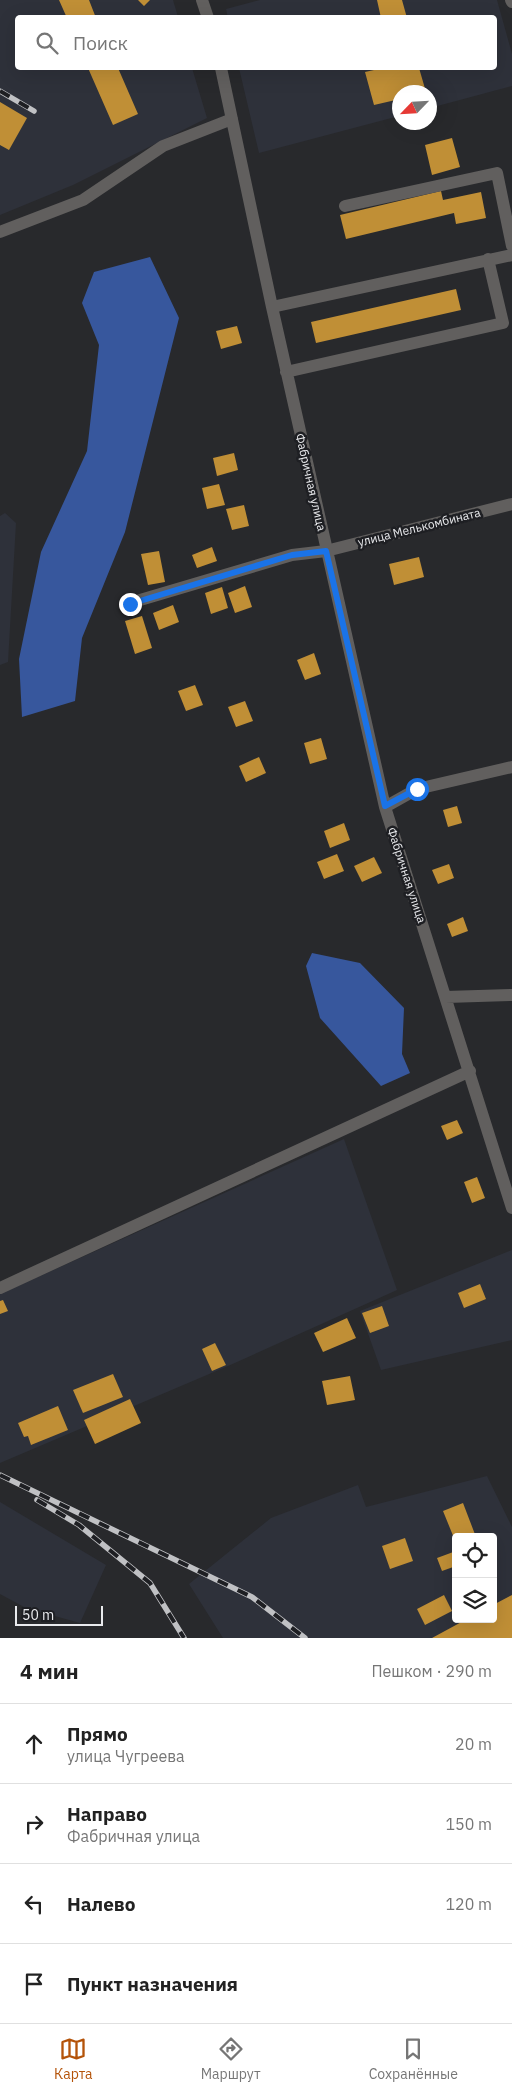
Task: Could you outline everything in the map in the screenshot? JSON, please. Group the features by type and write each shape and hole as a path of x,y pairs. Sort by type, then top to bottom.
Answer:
{"street":[{"path":"202,0 207,15"},
{"name":"Фабричная улица","path":"221,70 286,372 385,806 512,1208"},
{"path":"0,232 83,200 164,146 232,119"},
{"path":"344,206 497,173 512,246"},
{"path":"272,307 512,255"},
{"path":"286,372 503,323 488,260"},
{"name":"улица Мелькомбината","path":"130,604 283,557 326,551 512,504"},
{"path":"385,806 417,789 512,767"},
{"path":"446,997 512,995"},
{"path":"0,1288 470,1071"}],"shaded area":[{"path":"0,0 173,0 177,15 15,15 15,70 193,70 207,118 73,185 0,215"},
{"path":"260,0 497,0 512,54 512,86 437,106 437,85 392,85 392,118 259,153 239,70 497,70 497,15 227,15 226,9"},
{"path":"5,513 16,523 8,662 0,665 0,516"},
{"path":"344,1139 397,1290 228,1366 0,1463 0,1294"},
{"path":"512,1250 512,1340 381,1370 360,1311"},
{"path":"487,1476 512,1527 512,1638 223,1638 189,1584 271,1518 358,1485 366,1507"},
{"path":"0,1502 106,1565 80,1623 26,1608 0,1594"}],"water":[{"path":"150,257 179,318 125,532 82,638 75,701 22,717 19,659 41,552 87,451 99,345 82,303 94,272"},
{"path":"312,953 360,963 404,1008 402,1054 410,1073 381,1086 320,1018 306,966"}],"building":[{"path":"59,0 89,0 95,15 66,15"},
{"path":"138,0 150,0 144,6"},
{"path":"377,0 402,0 406,15 380,15"},
{"path":"89,70 119,70 138,114 113,125"},
{"path":"374,70 420,70 424,85 392,85 392,101 374,105 365,72"},
{"path":"0,102 27,118 9,150 0,145"},
{"path":"452,138 460,167 432,175 425,145"},
{"path":"441,191 443,200 481,192 486,218 456,224 454,213 346,239 340,215"},
{"path":"456,289 461,310 316,343 311,322"},
{"path":"237,326 242,343 221,349 216,331"},
{"path":"234,453 238,470 217,476 213,458"},
{"path":"219,484 225,505 207,509 202,488"},
{"path":"244,505 249,526 232,530 226,509"},
{"path":"212,547 217,561 197,568 192,555"},
{"path":"159,551 165,582 148,585 141,554"},
{"path":"419,557 424,577 394,585 389,564"},
{"path":"245,586 252,607 235,613 228,593"},
{"path":"222,587 228,608 211,614 205,593"},
{"path":"173,605 179,622 159,630 153,613"},
{"path":"142,616 152,648 135,654 125,621"},
{"path":"314,653 321,674 305,680 297,660"},
{"path":"195,685 203,705 186,711 178,691"},
{"path":"245,701 253,721 236,727 228,707"},
{"path":"321,738 327,759 310,764 304,743"},
{"path":"259,757 266,773 246,782 239,766"},
{"path":"457,806 462,823 448,827 443,810"},
{"path":"344,823 350,840 330,848 324,831"},
{"path":"337,854 344,871 324,879 317,862"},
{"path":"374,857 382,873 362,882 354,866"},
{"path":"449,864 454,878 438,884 432,870"},
{"path":"463,917 468,931 452,937 447,924"},
{"path":"457,1120 463,1133 447,1140 441,1126"},
{"path":"477,1177 485,1198 472,1203 464,1182"},
{"path":"480,1284 486,1299 464,1308 458,1293"},
{"path":"3,1300 8,1311 0,1314 0,1301"},
{"path":"382,1306 389,1326 370,1333 362,1313"},
{"path":"347,1318 356,1338 323,1352 314,1333"},
{"path":"215,1343 226,1365 212,1371 202,1349"},
{"path":"113,1374 123,1397 83,1413 73,1390"},
{"path":"350,1376 355,1400 327,1405 322,1381"},
{"path":"130,1399 141,1423 95,1444 84,1420"},
{"path":"58,1406 68,1430 31,1445 28,1436 24,1437 18,1423"},
{"path":"463,1503 474,1533 452,1533 443,1511"},
{"path":"405,1538 413,1561 390,1569 382,1546"},
{"path":"452,1552 452,1567 442,1571 437,1558"},
{"path":"444,1595 452,1611 425,1625 417,1609"},
{"path":"512,1595 512,1638 432,1638 460,1623 497,1623 497,1603"}],"railway":[{"path":"0,91 34,111"},
{"path":"0,1475 252,1597 305,1638"},
{"path":"37,1500 79,1525 150,1583 184,1638"}],"route":[{"path":"130,604 292,555 326,551 385,806 417,789"}]}
